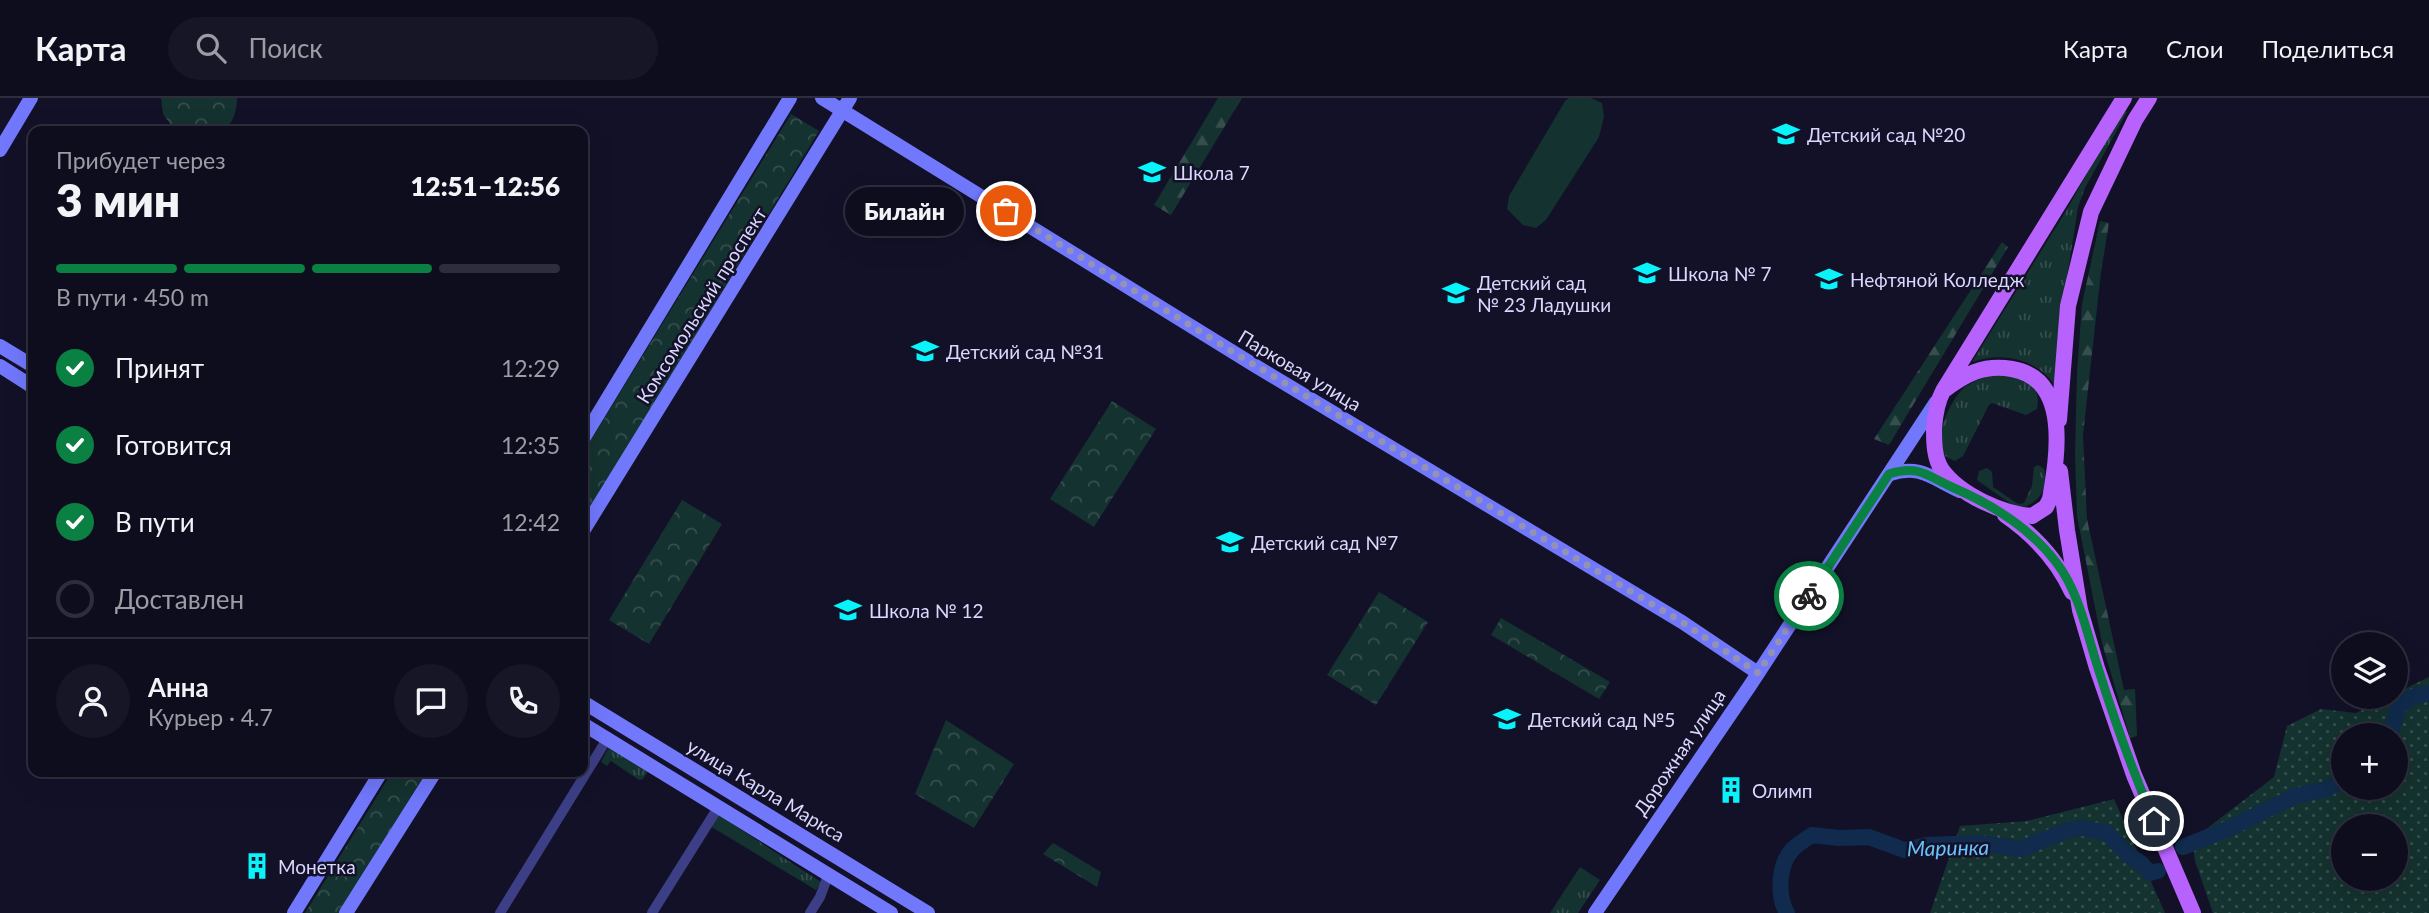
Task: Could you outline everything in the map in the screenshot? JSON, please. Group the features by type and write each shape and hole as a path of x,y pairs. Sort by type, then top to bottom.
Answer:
{"main road":[{"path":"0,150 31,98"},
{"name":"Комсомольский проспект","path":"588,431 790,98"},
{"name":"Парковая улица","path":"822,98 846,104 1254,365 1682,622 1758,673"},
{"path":"1889,474 1902,470 1919,471 1992,506 2020,515 2032,516 2046,508 2050,499 2058,441 2068,306 2091,212 2148,98"},
{"path":"2122,101 2133,105 2136,110 2135,120"},
{"name":"Дорожная улица","path":"1595,913 1758,673 1941,395 2122,101"},
{"name":"Комсомольский проспект","path":"588,523 846,104"},
{"path":"0,346 28,363"},
{"path":"0,366 28,384"},
{"path":"1976,498 1941,469 1934,436 1941,395 1967,374 1978,369 2004,368 2028,373 2047,391 2058,441 2067,530 2080,610 2134,775 2193,913"},
{"path":"1992,506 2024,530 2055,561 2080,610"},
{"name":"улица Карла Маркса","path":"588,705 928,913"},
{"name":"улица Карла Маркса","path":"588,727 891,913"},
{"path":"295,913 378,777"},
{"path":"346,913 432,777"}],"street":[{"path":"588,771 607,739"},
{"path":"500,913 584,777"},
{"path":"652,913 719,806"},
{"path":"810,913 820,897 829,873"}],"green space":[{"path":"161,98 237,98 234,116 227,126 171,126 163,114"},
{"path":"1218,98 1242,98 1171,215 1154,205"},
{"path":"1569,98 1591,98 1602,103 1604,117 1599,137 1546,220 1536,228 1523,225 1507,209 1509,196"},
{"path":"2123,110 2127,112 2085,188 2078,207 2060,323 2056,387 2040,370 2019,360 1996,357 1972,362 2066,211"},
{"path":"791,114 819,131 588,513 588,445"},
{"path":"2100,221 2109,223 2083,435 2087,519 2124,690 2135,689 2137,736 2130,738 2102,643 2077,516 2075,454 2082,304"},
{"path":"2002,242 2008,247 1889,445 1874,439"},
{"path":"2001,373 2023,379 2034,387 2038,400 2037,409 2026,415 1992,403 1963,456 1955,461 1946,457 1940,435 1944,420 1956,398 1969,384"},
{"path":"1112,401 1156,429 1094,527 1050,499"},
{"path":"2038,465 2044,469 2043,490 2037,500 2018,509 1977,480 1979,471 1987,468 1992,472 1993,487 2018,504 2024,503 2032,486 2034,467"},
{"path":"682,500 722,524 649,644 609,620"},
{"path":"1379,592 1428,622 1376,705 1327,675"},
{"path":"1501,618 1610,682 1599,699 1491,635"},
{"path":"2429,677 2429,913 2213,913 2195,861 2192,840 2274,777 2287,726 2321,709 2356,713 2364,709 2408,709 2408,687"},
{"path":"946,720 1014,764 974,828 915,794"},
{"path":"609,747 648,771 643,779 639,780 611,761 607,766 601,762"},
{"path":"389,777 423,777 339,913 305,913"},
{"path":"2114,799 2165,913 1930,913 1960,826 2027,821"},
{"path":"717,814 821,882 816,890 710,826"},
{"path":"1053,843 1101,872 1097,887 1043,854"},
{"path":"1580,867 1600,880 1578,913 1550,913"}],"waterway":[{"name":"Маринка","path":"2394,723 2399,705 2417,695 2429,694"},
{"name":"Маринка","path":"2183,847 2230,828 2295,796 2331,787"},
{"name":"Маринка","path":"1787,913 1781,889 1784,863 1793,849 1812,835 1869,837 1904,850 1926,845 1979,843 2020,849 2071,829 2083,828 2107,833 2150,873 2158,871"}],"way so far":[{"path":"1006,211 1238,355 1682,622 1758,673 1809,596"}],"place":[{"name":"Детский сад №20","path":"1786,134"},
{"name":"Школа 7","path":"1152,172"},
{"name":"Билайн","path":"1006,211"},
{"name":"Школа № 7","path":"1647,273"},
{"name":"Нефтяной Колледж","path":"1829,279"},
{"name":"Детский сад № 23 Ладушки","path":"1456,293"},
{"name":"Детский сад №31","path":"925,351"},
{"name":"Детский сад №7","path":"1230,542"},
{"name":"Школа № 12","path":"848,610"},
{"name":"Детский сад №5","path":"1507,719"},
{"name":"Олимп","path":"1731,790"},
{"name":"Монетка","path":"257,866"}],"route":[{"path":"1809,596 1889,474 1902,470 1919,471 1992,506 2032,536 2062,570 2080,610 2122,742 2154,821"}]}
